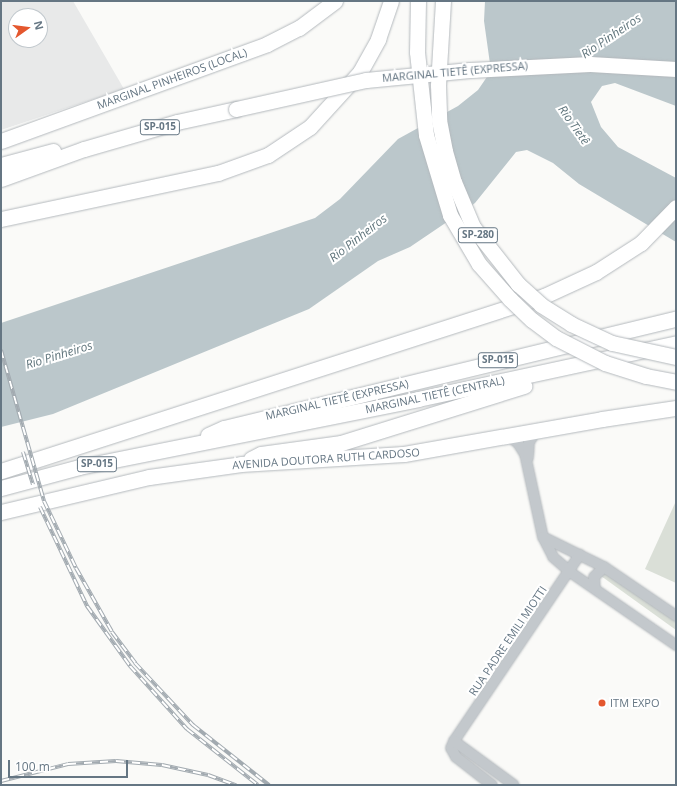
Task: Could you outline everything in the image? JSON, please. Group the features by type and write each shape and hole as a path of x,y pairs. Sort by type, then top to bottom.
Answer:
{"highway":[{"name":"MARGINAL PINHEIROS (LOCAL)","path":"1,141 266,44 299,28 335,1"},
{"path":"1,219 218,173 268,155 310,127 360,72 378,39 391,1"},
{"path":"418,1 417,52 426,135 450,215 479,264 510,299 532,320 556,338 605,363 646,376 676,382"},
{"name":"SP-280","path":"443,1 438,78 439,120 452,174 473,227 518,284 541,305 570,324 612,343 676,357"},
{"name":"MARGINAL TIETÊ (EXPRESSA)","path":"84,149 177,122 366,80 470,70 590,64 676,69"},
{"path":"1,165 58,150 84,149"},
{"name":"SP-015","path":"1,179 84,149"},
{"path":"1,471 544,296 596,272 641,244 676,207"},
{"name":"MARGINAL TIETÊ (EXPRESSA)","path":"1,488 80,467 193,444 224,428 676,319"},
{"name":"MARGINAL TIETÊ (CENTRAL)","path":"193,444 676,343"},
{"path":"241,464 261,454 341,443 586,368 676,351"},
{"name":"AVENIDA DOUTORA RUTH CARDOSO","path":"1,512 149,477 241,464 404,454 537,430 676,408"}],"street":[{"path":"528,466 529,442 537,430"},
{"path":"508,436 522,447 528,466 543,537 553,558 570,572 596,588 676,645"},
{"path":"543,537 604,567 676,616"},
{"name":"RUA PADRE EMILI MIOTTI","path":"454,741 570,572 580,554"},
{"path":"596,588 594,577 604,567"},
{"path":"492,785 456,757 451,748 454,741 514,785"}],"shaded area":[{"path":"1,1 73,1 124,89 1,130"},
{"path":"676,501 676,583 645,569"},
{"path":"606,569 676,621 676,630 601,576"}],"water":[{"path":"485,1 676,1 676,106 615,83 602,86 591,102 601,127 618,147 676,178 676,242 579,184 553,163 527,150 516,152 475,203 410,247 378,261 309,309 53,414 1,427 1,323 315,218 340,199 398,139 458,106 478,90 491,71 484,21"}],"railway":[{"path":"1,350 44,501 76,568 112,632 135,663 193,725 269,785"},
{"path":"23,452 33,485"},
{"path":"40,507 87,606 130,666 187,729 258,785"},
{"path":"1,781 68,764 116,761 162,765 208,775 236,785"}],"place":[{"name":"ITM EXPO","path":"602,703"}],"water label":[{"name":"Rio Pinheiros","path":"611,36"},
{"name":"Rio Tietê","path":"574,125"},
{"name":"Rio Pinheiros","path":"358,238"},
{"name":"Rio Pinheiros","path":"59,355"}]}
